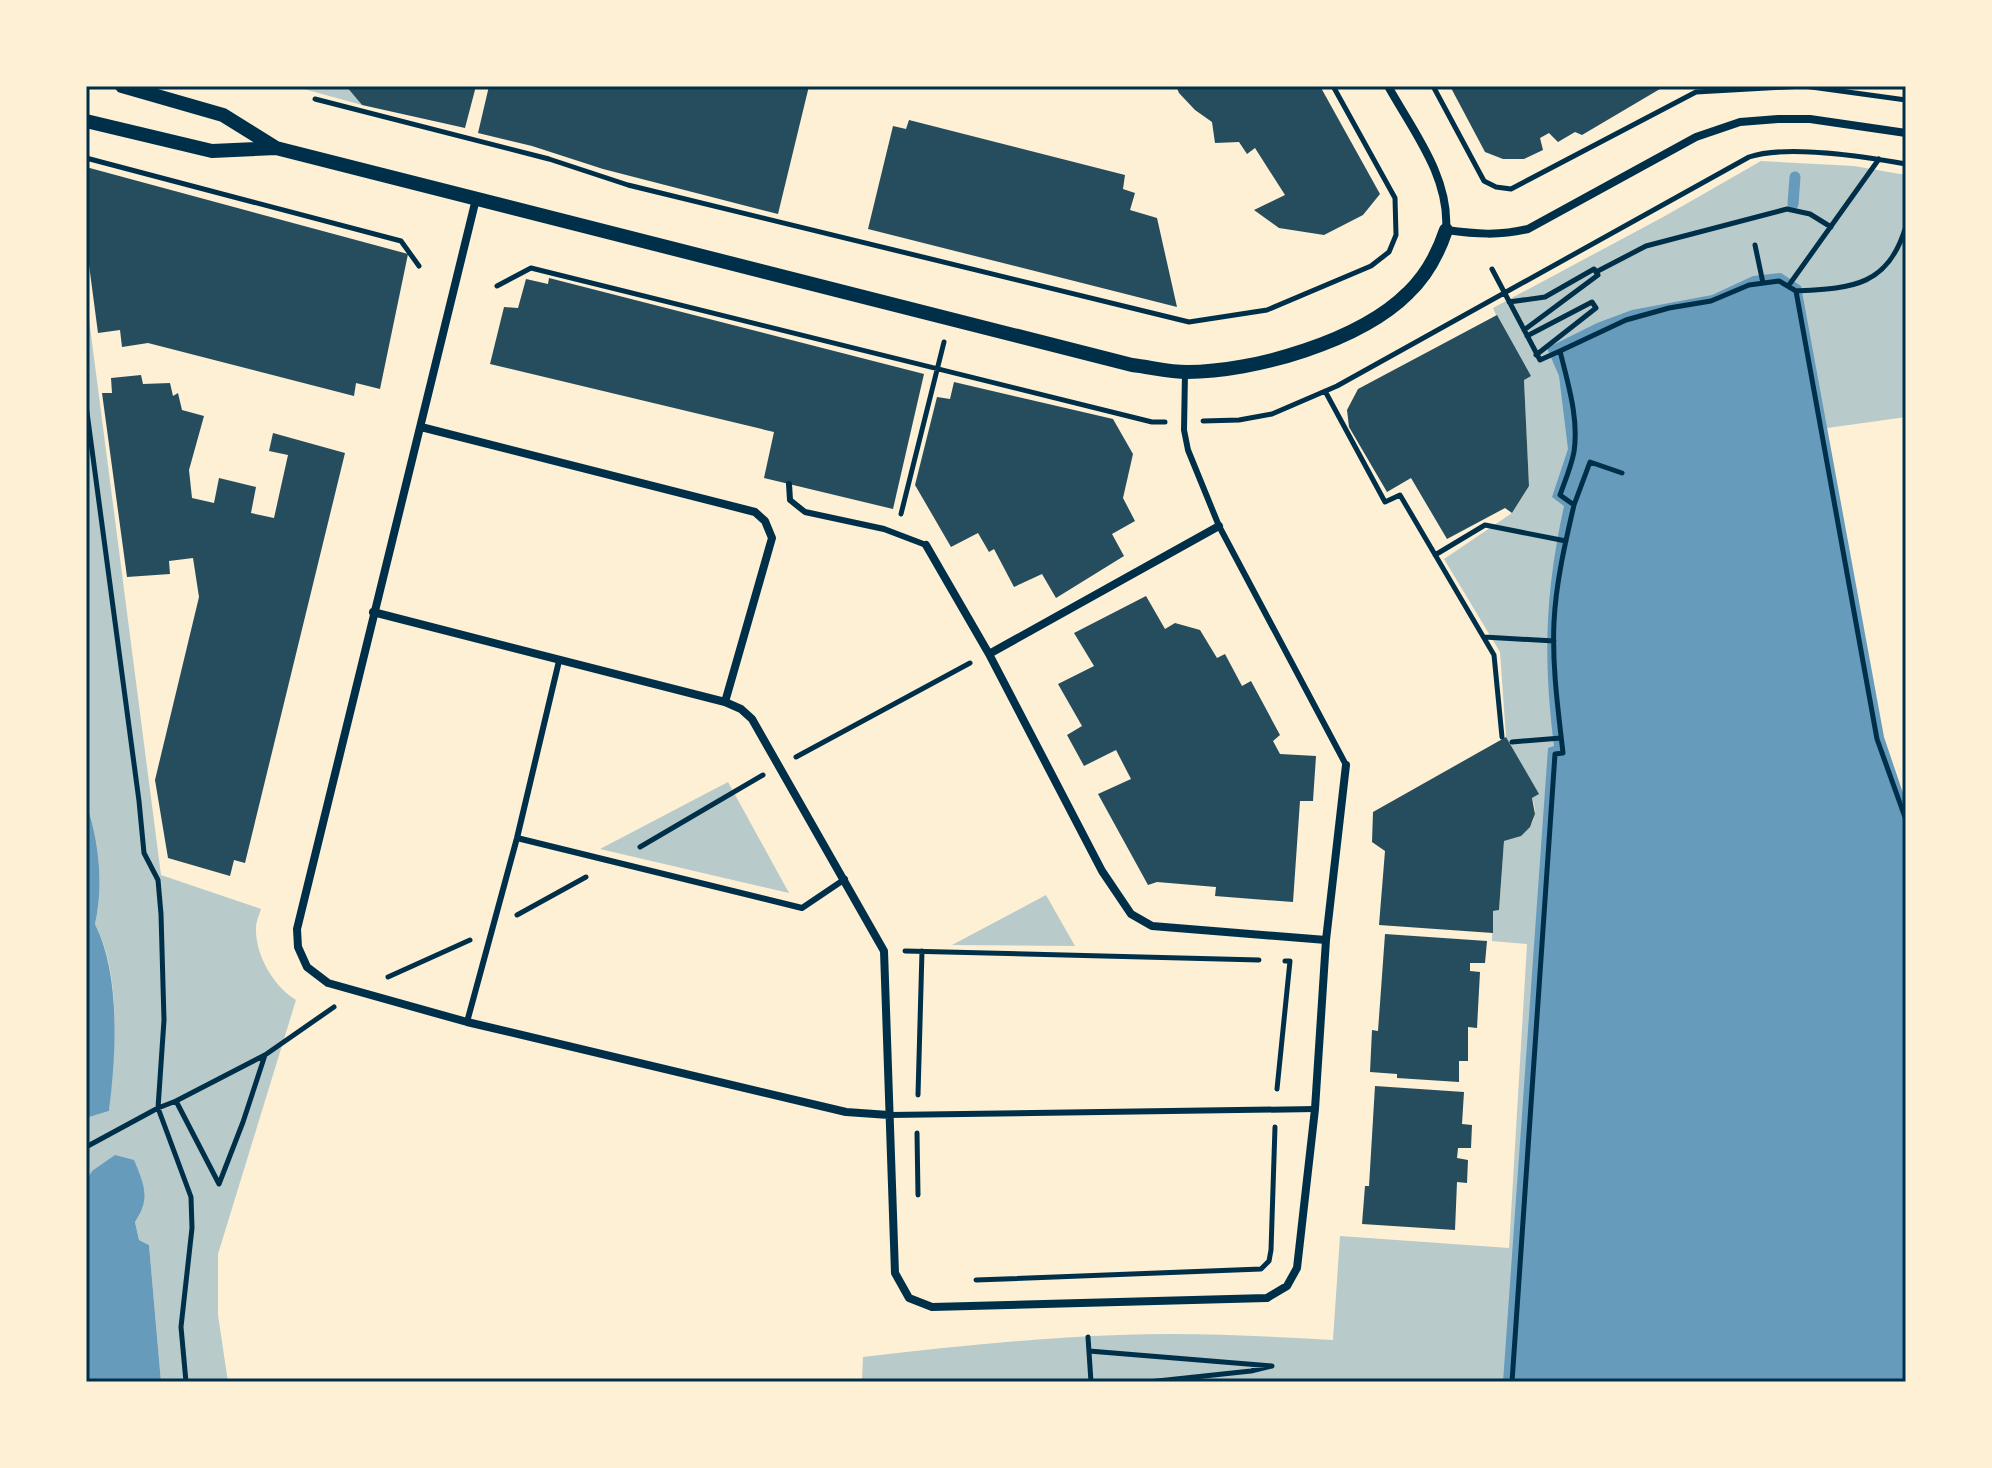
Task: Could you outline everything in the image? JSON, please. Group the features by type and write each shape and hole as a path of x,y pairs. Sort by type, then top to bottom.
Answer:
{"street":[{"path":"122,86 223,115 276,148"},
{"path":"86,121 212,151 276,148 1132,365 1185,373 1239,368 1290,358 1373,320 1406,295 1425,275 1446,230 1447,214 1440,179 1388,86"},
{"path":"1446,230 1488,235 1528,229 1696,137 1740,122 1810,119 1906,133"},
{"path":"476,199 297,929 298,947 307,967 328,983 467,1022 846,1112 889,1115"},
{"path":"421,427 755,512 765,521 772,538 725,702"},
{"path":"989,654 1219,526"},
{"path":"926,545 989,654 1102,871 1131,914 1152,926 1326,940"},
{"path":"373,612 725,702 741,709 752,719 884,951 895,1273 909,1298 932,1307 1267,1298 1287,1286 1297,1268 1315,1109 1326,940 1346,765"}],"lane":[{"path":"1185,373 1184,421 1188,450 1219,526 1346,765"},
{"path":"789,484 790,500 805,512 884,529 926,545"},
{"path":"467,1022 517,838 559,661"},
{"path":"517,838 802,908 845,879"},
{"path":"889,1115 1315,1109"}],"path":[{"path":"315,99 549,159 628,185 1189,322 1267,310 1371,266 1389,252 1396,235 1395,198 1333,86"},
{"path":"1433,86 1484,181 1496,187"},
{"path":"1696,92 1704,86"},
{"path":"497,286 531,268 1152,422 1239,420 1272,414 1325,391 1760,153 1783,151 1906,164"},
{"path":"86,158 401,241 419,266"},
{"path":"1789,285 1879,159"},
{"path":"1596,272 1646,246 1763,213 1787,209 1810,214 1831,227"},
{"path":"1796,291 1852,285 1882,271 1893,260 1906,226"},
{"path":"1755,245 1763,283"},
{"path":"1492,269 1540,360 1626,320 1711,301 1749,285 1779,281 1796,291 1877,739 1906,820"},
{"path":"1509,302 1545,297 1594,269 1596,272"},
{"path":"1525,333 1598,275 1596,272"},
{"path":"1525,333 1592,302 1596,308 1536,355"},
{"path":"901,516 950,319"},
{"path":"1560,351 1571,391 1575,425 1573,454 1560,495 1574,505"},
{"path":"1325,391 1385,502 1400,495 1494,655 1502,737"},
{"path":"86,405 144,853 158,880 164,1020 158,1108 191,1197 192,1228 181,1327 186,1382"},
{"path":"1512,1382 1555,754 1563,753 1555,695 1554,641 1558,580 1574,505 1590,462 1622,473"},
{"path":"1435,555 1485,525 1566,541"},
{"path":"1483,637 1554,641"},
{"path":"86,1147 265,1055 356,992 491,930 778,766 989,654"},
{"path":"1512,742 1561,738"},
{"path":"176,1101 219,1184 265,1055"},
{"path":"1088,1337 1091,1382"},
{"path":"1089,1351 1272,1366 1148,1382"}],"shaded area":[{"path":"293,86 346,86 362,105"},
{"path":"1761,161 1854,166 1906,175 1906,417 1813,430 1583,391 1518,1382 851,1382 862,1380 863,1357 991,1343 1146,1334 1333,1340 1340,1236 1509,1248 1527,944 1492,941 1493,911 1499,910 1504,841 1530,826 1535,814 1532,798 1538,794 1506,737 1500,652 1444,559 1512,513 1529,486 1524,380 1493,308"},
{"path":"86,296 161,875 261,909 256,928 262,959 273,979 296,1000 218,1254 218,1315 228,1382 161,1382 149,1245 139,1240 135,1222 144,1201 141,1178 92,1171 86,1181 86,1118 109,1111 114,1016 110,968 95,924 99,863 86,803"},
{"path":"728,782 789,893 600,849"},
{"path":"1046,895 1075,946 952,945"}],"water":[{"path":"1781,273 1801,286 1884,737 1906,802 1906,1382 1503,1382 1548,748 1554,746 1548,683 1548,626 1553,568 1564,506 1552,497 1568,449 1559,376 1547,348 1597,323 1632,310 1712,295 1753,276"},
{"path":"86,803 97,847 100,878 95,924 109,967 115,1040 109,1111 86,1118"},
{"path":"115,1155 134,1160 143,1184 143,1206 135,1222 139,1240 149,1245 161,1382 86,1382 86,1181 92,1171"}],"building":[{"path":"346,86 476,86 465,128 362,105"},
{"path":"489,86 809,86 778,214 478,133"},
{"path":"1176,86 1320,86 1380,194 1363,215 1324,235 1279,228 1254,210 1285,195 1255,148 1247,154 1239,142 1215,143 1212,122 1195,110"},
{"path":"1450,86 1665,86 1582,135 1575,132 1558,142 1549,133 1540,138 1543,150 1524,159 1503,159 1485,152"},
{"path":"909,120 1125,175 1123,189 1135,193 1130,210 1157,218 1177,307 868,229 893,126 906,129"},
{"path":"86,167 408,254 380,389 356,383 354,396 148,343 122,347 120,330 98,333 86,242"},
{"path":"549,278 924,374 893,509 764,478 774,432 490,364 504,307 518,308 526,279 548,284"},
{"path":"1497,315 1531,376 1524,380 1529,486 1512,513 1505,508 1447,539 1411,478 1387,492 1349,427 1347,410 1358,389"},
{"path":"141,375 143,384 170,383 173,396 178,393 182,410 204,416 189,470 192,498 214,503 219,478 256,487 251,513 274,518 288,455 269,451 273,433 345,453 245,863 234,860 230,876 168,858 155,780 199,597 193,558 169,561 170,574 127,577 102,393 112,393 111,378"},
{"path":"954,382 1113,419 1133,454 1123,498 1135,521 1112,534 1124,556 1056,598 1042,574 1014,587 994,549 989,552 978,533 951,547 915,485 937,397 950,399"},
{"path":"1146,596 1165,629 1175,623 1200,630 1217,658 1225,654 1242,686 1251,681 1280,735 1273,741 1280,754 1316,756 1313,801 1300,801 1293,902 1215,896 1216,887 1157,882 1148,885 1098,794 1131,779 1116,750 1084,766 1067,735 1082,726 1058,684 1094,666 1074,633"},
{"path":"1506,737 1539,794 1532,798 1535,814 1530,827 1521,836 1504,841 1499,910 1493,911 1493,933 1379,925 1385,851 1372,842 1373,812"},
{"path":"1385,934 1487,941 1485,963 1470,963 1470,971 1480,972 1477,1028 1468,1027 1468,1061 1459,1061 1459,1082 1397,1078 1397,1074 1370,1072 1372,1030 1378,1031"},
{"path":"1375,1086 1464,1092 1462,1124 1472,1125 1471,1148 1458,1148 1457,1158 1468,1160 1467,1183 1457,1182 1455,1230 1362,1224 1365,1186 1369,1186"}],"waterway":[{"path":"1793,204 1795,177"}]}
